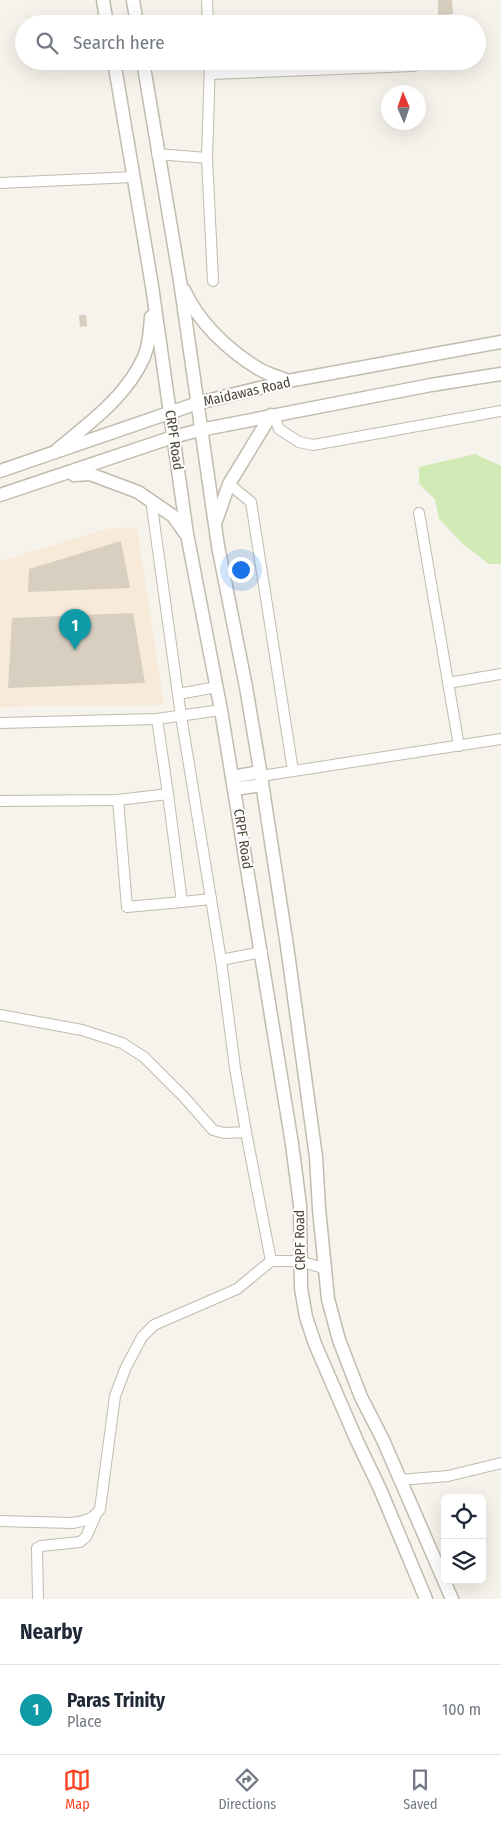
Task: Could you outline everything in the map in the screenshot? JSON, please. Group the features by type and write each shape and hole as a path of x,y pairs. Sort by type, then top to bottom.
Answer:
{"street":[{"path":"104,0 106,15"},
{"path":"133,0 136,15"},
{"path":"207,0 208,15"},
{"name":"CRPF Road","path":"115,70 152,286 187,534 221,710 292,1144 300,1205 301,1288 306,1317 315,1344 380,1489 426,1599"},
{"path":"144,70 180,281 215,525 261,778 307,1087 316,1157 328,1299 339,1340 361,1397 383,1440 452,1599"},
{"path":"211,70 207,158 214,281"},
{"path":"211,74 312,70"},
{"path":"158,154 207,158"},
{"path":"0,183 133,177"},
{"path":"180,281 188,299 223,342 261,370 288,381"},
{"path":"50,455 110,405 143,359 150,333 152,286"},
{"name":"Maidawas Road","path":"0,471 198,403 288,381 501,342"},
{"name":"Maidawas Road","path":"0,495 173,437 200,430 431,385 501,374"},
{"path":"273,415 279,429 299,442 313,445 501,411"},
{"path":"215,525 229,484 273,415"},
{"path":"54,477 90,474 138,492 173,516 187,534"},
{"path":"229,484 251,502 293,771"},
{"path":"151,500 181,716 221,960 246,1132 271,1260"},
{"path":"419,513 459,746"},
{"path":"448,683 501,674"},
{"path":"178,694 217,687"},
{"path":"0,723 157,719 221,710"},
{"path":"157,719 182,902"},
{"path":"233,783 293,771 501,739"},
{"path":"0,801 118,800 168,794"},
{"path":"118,800 127,907 211,899"},
{"path":"221,960 262,952"},
{"path":"0,1015 82,1030 122,1043 144,1057 184,1097 213,1130 224,1133 246,1132"},
{"path":"38,1599 37,1548 80,1542 86,1537 100,1508 116,1396 126,1367 142,1337 154,1325 237,1289 271,1260 300,1262 326,1269"},
{"path":"399,1480 448,1476 501,1463"},
{"path":"0,1521 72,1523 83,1522 95,1517"}],"shaded area":[{"path":"137,527 164,705 0,707 0,561 106,529"}],"green space":[{"path":"475,454 501,466 501,564 489,564 463,544 439,519 435,499 419,484 419,467"}],"building":[{"path":"438,0 452,0 453,14 438,15"},
{"path":"79,315 86,315 87,326 80,327"},
{"path":"121,541 130,588 28,592 29,569"},
{"path":"133,613 145,683 8,688 12,618"}],"place":[{"name":"Paras Trinity","path":"75,650"}]}
